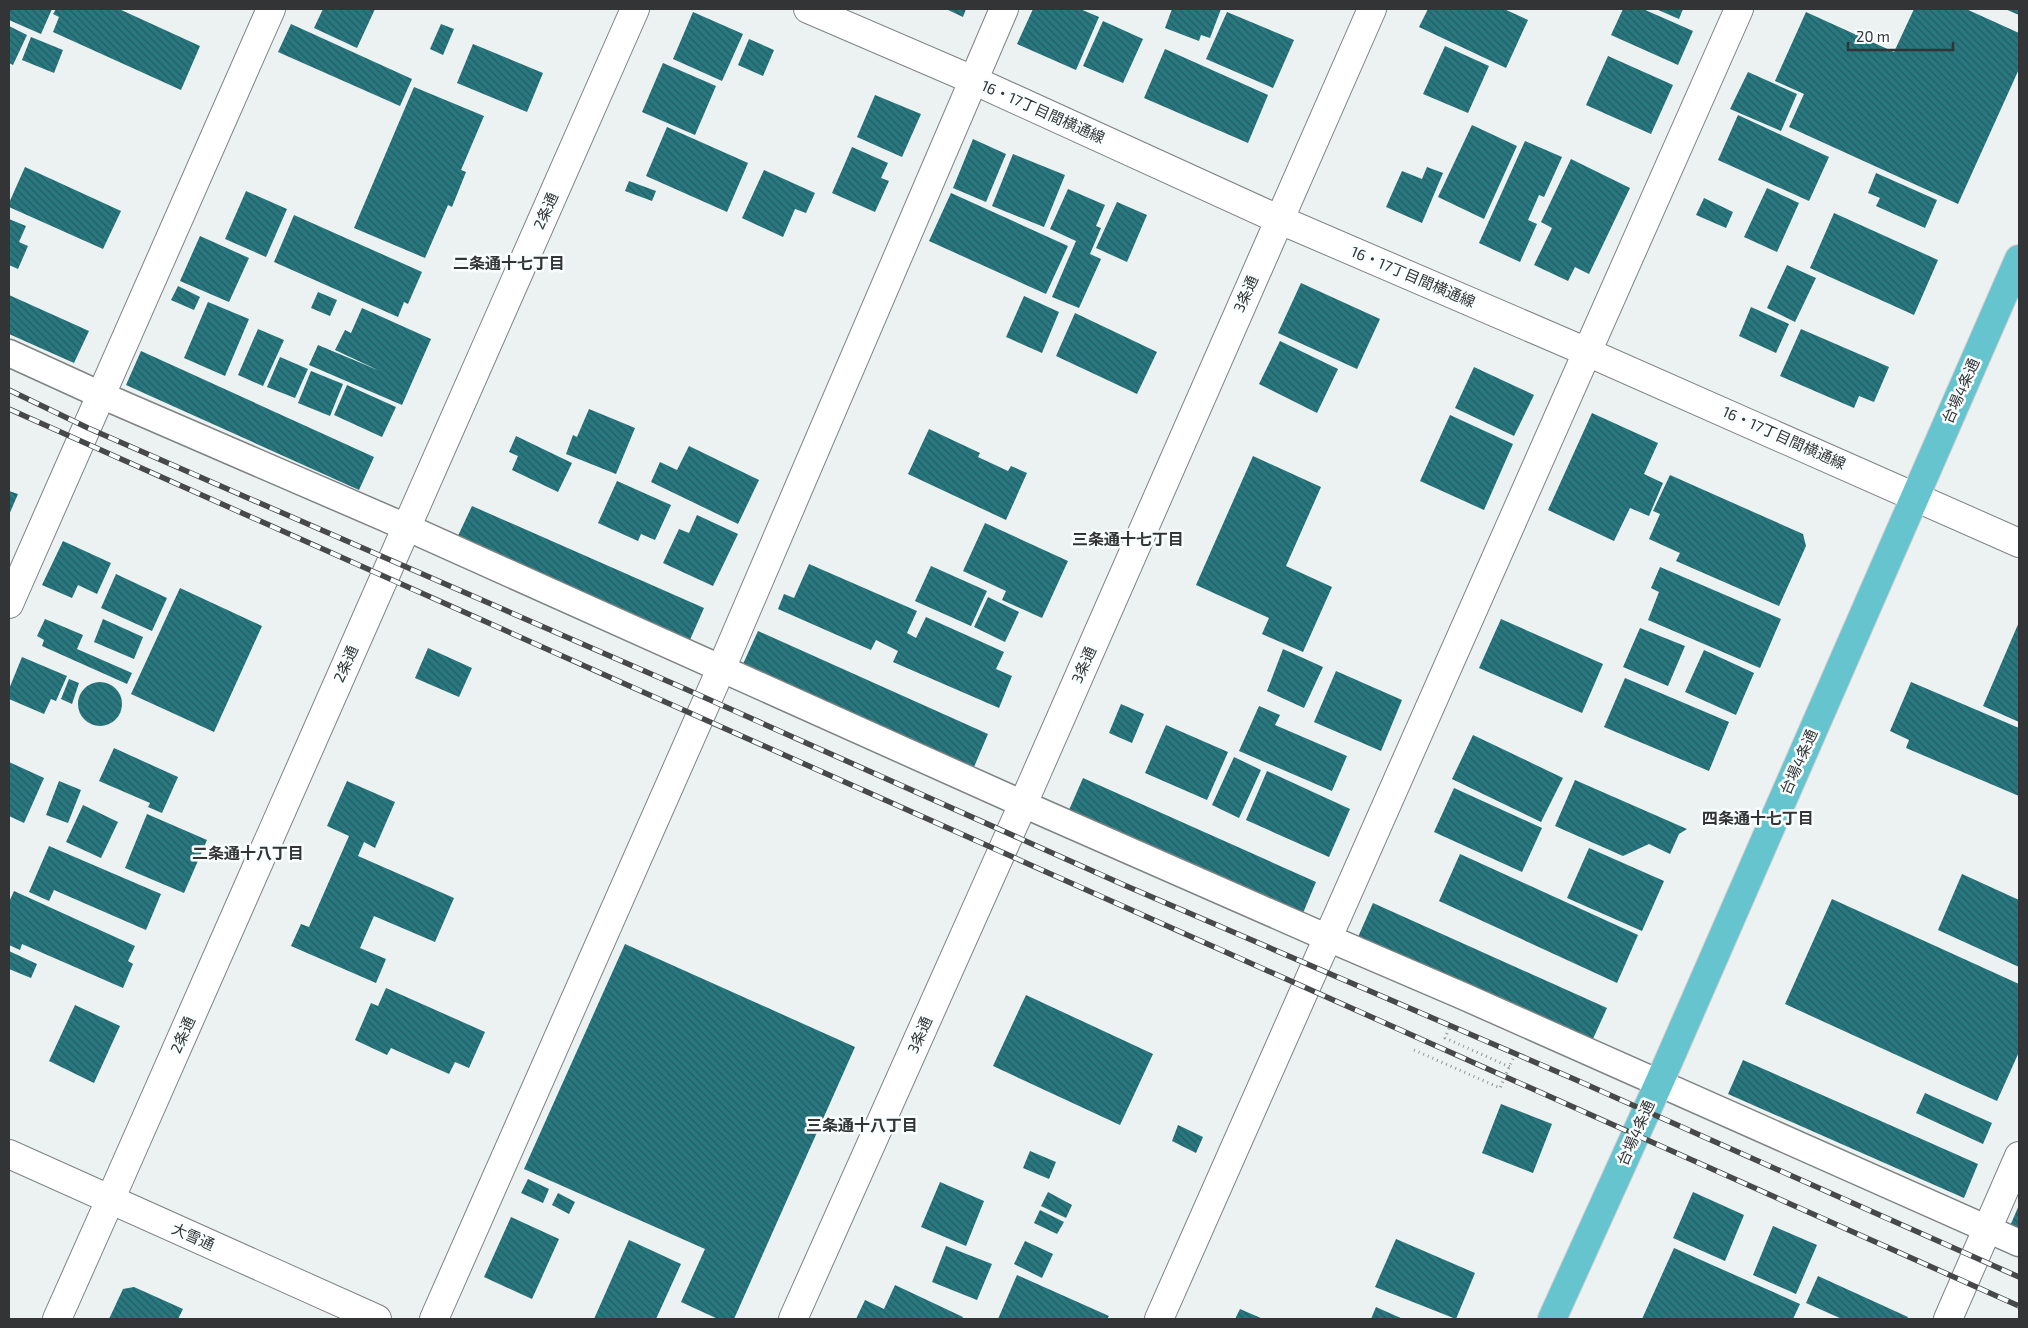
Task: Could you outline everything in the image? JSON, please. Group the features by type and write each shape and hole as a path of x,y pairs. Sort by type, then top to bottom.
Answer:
{"highway":[{"name":"台場4条通","path":"1552,1319 1659,1083 2019,259"}],"street":[{"path":"9,604 272,9"},
{"name":"2条通","path":"57,1319 635,9"},
{"name":"16・17丁目間横通線","path":"808,9 973,80 1278,219 1587,352 2019,543"},
{"path":"434,1319 721,670 1004,9"},
{"name":"3条通","path":"793,1319 1023,804 1278,219 1372,9"},
{"path":"1159,1319 1739,9"},
{"path":"9,353 101,395 406,527 1023,804 1463,996 2019,1243"},
{"name":"大雪通","path":"9,1154 377,1319"},
{"path":"1948,1319 1989,1230 2019,1156"}],"path":[{"path":"1445,1038 1510,1067"},
{"path":"1414,1050 1500,1088 1517,1050"}],"building":[{"path":"9,9 52,9 41,34 9,20"},
{"path":"56,9 119,9 200,46 181,90 53,32 59,17 53,14"},
{"path":"323,9 375,9 357,48 314,28"},
{"path":"946,9 966,9 963,17"},
{"path":"1033,9 1080,9 1099,17 1076,70 1017,44"},
{"path":"1172,9 1221,9 1210,38 1201,35 1199,41 1165,28"},
{"path":"1428,9 1504,9 1528,20 1506,68 1419,27"},
{"path":"1623,9 1643,9 1693,31 1678,65 1611,35"},
{"path":"1656,9 1683,9 1679,19"},
{"path":"1914,9 1966,9 2019,33 2019,69 1958,204 1789,127 1804,94 1775,81 1806,12 1894,52"},
{"path":"2005,9 2019,9 2019,15"},
{"path":"693,12 743,34 722,81 673,59"},
{"path":"1227,12 1294,40 1273,88 1206,59"},
{"path":"1103,21 1143,39 1123,83 1083,66"},
{"path":"291,24 412,79 400,106 278,52"},
{"path":"441,24 454,29 443,55 430,49"},
{"path":"9,26 27,35 13,65 9,63"},
{"path":"31,37 63,50 54,73 22,60"},
{"path":"749,39 774,50 763,76 738,65"},
{"path":"473,44 543,73 527,112 457,83"},
{"path":"1445,46 1489,66 1468,113 1423,94"},
{"path":"1165,49 1268,95 1248,143 1144,98"},
{"path":"1608,56 1673,85 1651,134 1586,105"},
{"path":"663,63 716,86 695,135 642,112"},
{"path":"1748,72 1797,94 1781,131 1730,109"},
{"path":"414,87 484,116 461,170 466,172 452,207 448,205 425,258 354,228"},
{"path":"875,95 921,114 902,157 857,137"},
{"path":"1738,115 1829,157 1809,201 1718,160"},
{"path":"1472,125 1517,146 1484,219 1438,197"},
{"path":"667,127 748,163 727,212 646,176"},
{"path":"973,139 1006,154 986,202 953,188"},
{"path":"1525,141 1562,157 1544,197 1539,195 1528,220 1537,224 1520,262 1479,243"},
{"path":"852,147 888,163 881,178 889,181 875,212 832,193"},
{"path":"1013,154 1065,175 1044,227 992,206"},
{"path":"1571,159 1630,188 1589,274 1575,267 1568,281 1534,265 1552,228 1541,222"},
{"path":"25,167 121,211 103,249 9,207"},
{"path":"1427,167 1443,173 1422,223 1386,207 1402,171 1422,179"},
{"path":"764,170 815,193 806,213 795,209 783,237 742,218"},
{"path":"1876,173 1937,200 1925,228 1876,206 1880,198 1868,193"},
{"path":"629,181 656,191 652,201 625,191"},
{"path":"1767,188 1799,203 1777,252 1744,237"},
{"path":"1068,189 1105,205 1096,226 1101,228 1090,254 1101,259 1079,308 1052,297 1076,241 1050,229"},
{"path":"246,191 287,209 266,257 225,239"},
{"path":"951,193 1068,246 1046,294 929,241"},
{"path":"1704,198 1733,212 1726,228 1696,215"},
{"path":"1117,202 1147,215 1127,262 1096,248"},
{"path":"1834,213 1938,260 1914,315 1810,268"},
{"path":"294,215 422,272 408,304 404,302 398,317 274,262"},
{"path":"9,219 26,226 19,242 28,246 18,269 9,265"},
{"path":"200,236 249,258 229,302 180,281"},
{"path":"1787,265 1816,278 1795,322 1767,308"},
{"path":"1301,283 1380,319 1357,369 1278,333"},
{"path":"178,286 200,297 194,310 171,300"},
{"path":"318,292 337,300 330,316 311,308"},
{"path":"9,295 89,331 74,363 9,334"},
{"path":"1024,296 1059,312 1042,353 1006,337"},
{"path":"208,302 249,319 225,376 184,358"},
{"path":"1751,307 1789,324 1776,353 1739,336"},
{"path":"362,308 431,339 402,405 309,365 318,345 380,371 335,350 345,330 351,333"},
{"path":"1075,313 1157,352 1137,394 1056,356"},
{"path":"258,329 284,340 263,386 238,375"},
{"path":"1801,329 1889,367 1874,402 1859,396 1854,408 1780,376"},
{"path":"1280,341 1338,369 1317,413 1259,384"},
{"path":"141,351 374,457 359,490 126,385"},
{"path":"280,357 308,369 295,398 267,387"},
{"path":"1474,367 1534,395 1514,436 1455,408"},
{"path":"311,371 343,384 330,416 298,403"},
{"path":"347,385 396,407 382,437 334,415"},
{"path":"589,409 635,428 616,474 566,454 573,435 577,437"},
{"path":"1592,413 1658,443 1644,474 1663,483 1649,516 1630,508 1614,541 1548,510"},
{"path":"1450,415 1513,444 1484,510 1420,481"},
{"path":"929,429 980,453 978,457 1008,471 1011,466 1027,473 1006,520 908,474"},
{"path":"516,436 572,463 558,492 512,470 518,456 509,452"},
{"path":"689,446 759,480 738,524 651,482 660,462 677,470"},
{"path":"1253,456 1321,487 1286,566 1332,587 1303,652 1262,634 1269,618 1196,585"},
{"path":"1670,475 1803,534 1806,546 1779,606 1676,561 1680,553 1649,539 1660,514 1653,511"},
{"path":"617,481 671,505 655,540 641,534 638,541 598,523"},
{"path":"9,491 18,494 9,515"},
{"path":"472,506 704,608 689,642 456,540"},
{"path":"697,515 738,534 713,586 663,563 679,529 689,533"},
{"path":"985,523 1068,561 1042,618 1002,600 1006,591 963,571"},
{"path":"63,541 111,563 97,594 78,585 72,598 42,585"},
{"path":"809,564 917,611 907,633 916,638 926,617 1004,652 996,669 1012,676 999,708 893,662 898,651 876,640 871,650 778,609 784,594 794,598"},
{"path":"931,566 987,591 971,626 915,601"},
{"path":"1660,567 1781,619 1760,668 1648,620 1659,592 1651,588"},
{"path":"116,574 167,598 152,631 101,608"},
{"path":"180,588 262,626 214,732 131,694"},
{"path":"988,597 1019,612 1005,642 974,627"},
{"path":"45,619 83,635 77,649 132,673 127,684 42,646 44,640 37,636"},
{"path":"103,619 143,637 134,659 94,642"},
{"path":"1501,619 1603,664 1582,713 1479,668"},
{"path":"2019,622 2019,722 1983,706"},
{"path":"1640,628 1685,646 1668,686 1623,667"},
{"path":"758,631 988,734 974,767 743,664"},
{"path":"428,648 472,668 459,697 415,678"},
{"path":"1283,649 1323,667 1304,708 1267,691"},
{"path":"1704,650 1754,673 1736,715 1685,692"},
{"path":"22,657 67,676 56,701 51,699 44,714 9,699 9,689"},
{"path":"1336,671 1402,700 1381,751 1314,722"},
{"path":"1625,678 1729,722 1709,771 1604,727"},
{"path":"69,679 79,683 72,704 61,699"},
{"path":"100,682 112,686 118,692 122,704 118,716 112,722 100,726 88,722 82,716 78,704 82,692 88,686"},
{"path":"1911,682 2019,728 2019,796 1906,748 1909,740 1890,731"},
{"path":"1121,704 1144,714 1132,743 1109,733"},
{"path":"1259,706 1280,715 1275,725 1347,756 1332,791 1239,751"},
{"path":"1166,725 1228,752 1207,800 1145,773"},
{"path":"1473,735 1563,778 1541,822 1452,779"},
{"path":"114,748 178,777 162,813 148,807 150,803 99,781"},
{"path":"1234,757 1261,770 1239,818 1212,805"},
{"path":"9,762 44,778 24,823 9,816"},
{"path":"1267,771 1350,809 1329,857 1246,820"},
{"path":"1083,778 1316,882 1303,913 1069,810"},
{"path":"1575,780 1687,829 1679,834 1670,854 1649,844 1623,856 1555,826"},
{"path":"59,781 81,790 68,823 46,815"},
{"path":"347,781 395,802 375,848 364,842 358,856 454,898 435,942 374,916 360,948 386,959 376,983 291,946 301,924 309,927 349,836 327,826"},
{"path":"1454,788 1542,828 1522,872 1434,832"},
{"path":"83,805 118,822 101,858 66,842"},
{"path":"147,814 207,840 184,893 125,868"},
{"path":"49,846 161,894 146,930 54,890 49,901 29,892"},
{"path":"1589,848 1664,881 1642,931 1567,898"},
{"path":"1460,854 1638,935 1617,983 1439,901"},
{"path":"1962,874 2019,900 2019,967 1938,930"},
{"path":"14,891 135,946 128,961 133,964 123,988 22,944 20,950 9,945 9,902"},
{"path":"1832,899 2019,984 2019,1052 1997,1101 1785,1004"},
{"path":"1373,903 1607,1008 1592,1041 1358,937"},
{"path":"625,944 855,1047 734,1319 718,1319 681,1302 705,1249 524,1169"},
{"path":"9,951 37,964 31,978 9,969"},
{"path":"386,988 485,1032 469,1068 455,1062 449,1074 391,1048 387,1055 355,1040 371,1003 378,1006"},
{"path":"1026,995 1153,1054 1120,1125 993,1066"},
{"path":"75,1005 120,1026 94,1083 49,1061"},
{"path":"1743,1060 1978,1164 1964,1198 1728,1094"},
{"path":"1925,1093 1992,1123 1983,1144 1916,1113"},
{"path":"1501,1104 1552,1124 1533,1173 1482,1153"},
{"path":"1178,1125 1203,1137 1196,1153 1172,1141"},
{"path":"1030,1151 1056,1162 1049,1179 1023,1168"},
{"path":"528,1179 549,1189 543,1203 521,1193"},
{"path":"940,1182 984,1201 966,1246 921,1227"},
{"path":"1048,1192 1072,1205 1066,1218 1041,1206"},
{"path":"1693,1192 1744,1215 1725,1261 1673,1238"},
{"path":"558,1193 575,1202 569,1214 552,1205"},
{"path":"2019,1205 2019,1230 2010,1226"},
{"path":"1040,1210 1064,1222 1057,1234 1034,1223"},
{"path":"511,1217 559,1239 532,1299 484,1277"},
{"path":"1773,1226 1817,1245 1796,1294 1753,1275"},
{"path":"1396,1239 1475,1273 1456,1319 1375,1287"},
{"path":"629,1240 681,1264 656,1319 594,1319"},
{"path":"1025,1241 1053,1254 1042,1278 1014,1264"},
{"path":"946,1246 992,1264 977,1300 932,1282"},
{"path":"1674,1248 1800,1304 1793,1319 1642,1319"},
{"path":"1017,1275 1109,1316 1107,1319 998,1319"},
{"path":"1818,1276 1908,1317 1907,1319 1842,1319 1806,1303"},
{"path":"895,1285 963,1317 962,1319 856,1319 865,1300 884,1309"},
{"path":"134,1287 183,1309 178,1319 109,1319 123,1289"},
{"path":"1376,1307 1403,1319 1371,1319"},
{"path":"1240,1309 1263,1319 1235,1319"}],"railway":[{"path":"9,390 88,428 681,687 1124,885 1574,1079 2019,1277"},
{"path":"9,409 2019,1306"}],"district":[{"name":"二条通十七丁目","path":"509,263"},
{"name":"三条通十七丁目","path":"1128,539"},
{"name":"四条通十七丁目","path":"1758,818"},
{"name":"二条通十八丁目","path":"248,853"},
{"name":"三条通十八丁目","path":"862,1125"}]}
